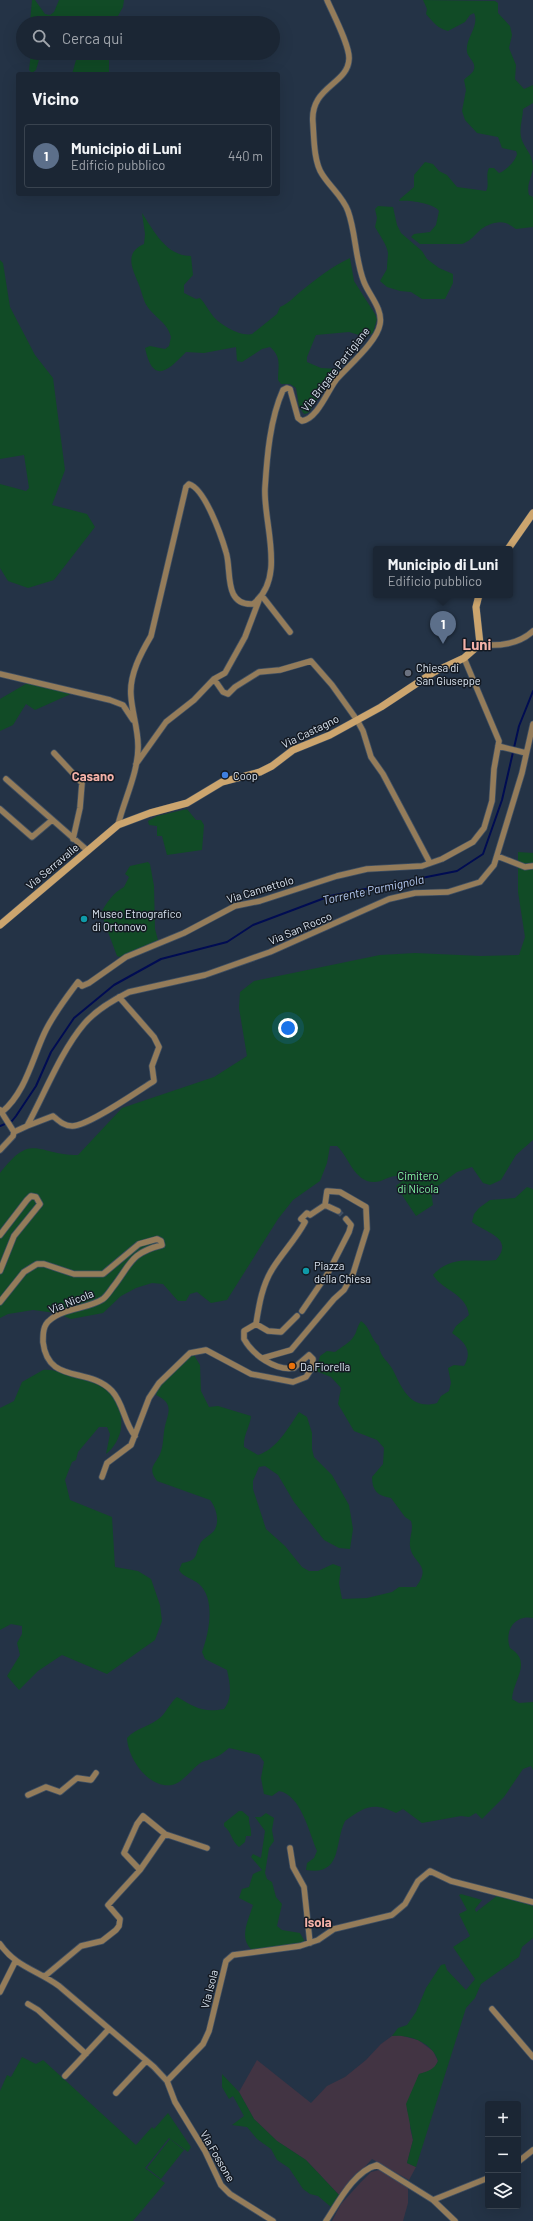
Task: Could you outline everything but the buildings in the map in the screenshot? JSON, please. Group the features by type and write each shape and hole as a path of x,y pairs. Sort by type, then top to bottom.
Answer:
{"street":[{"name":"Via Brigate Partigiane","path":"260,598 266,589 272,565 265,490 268,446 278,401 283,390 287,388 290,390 293,397 298,418 302,421 313,416 335,382 377,334 381,322 379,309 364,283 348,211 321,174 317,157 312,109 318,98 345,71 349,60 348,45 338,28 327,0"},
{"path":"118,825 135,766 138,746 130,695 133,676 140,655 151,636 184,496 189,484 202,493 227,553 229,582 235,598 248,605 253,604 260,598"},
{"path":"510,546 533,513"},
{"path":"260,598 290,632"},
{"path":"135,766 166,722 194,700 214,679 225,673 244,637 260,598"},
{"path":"478,598 476,607 480,644 491,646 506,644 521,640 533,631"},
{"name":"Via Castagno","path":"118,825 150,813 187,803 222,782 260,772 294,750 330,734 381,707 434,672 464,658 480,644"},
{"path":"214,679 223,692 228,694 259,672 280,670 310,660 332,685 357,720 363,731 371,757 384,774 430,863 473,842 480,835 492,801 494,769 502,747 464,658"},
{"path":"0,674 110,700 123,705 135,722"},
{"name":"Via San Rocco","path":"27,1126 71,1044 84,1024 118,997 129,992 205,975 270,952 389,899 415,894 448,892 480,882 494,865 522,773 523,752 533,724"},
{"path":"502,747 523,752"},
{"path":"54,754 82,783 80,808 73,839"},
{"path":"6,779 88,851"},
{"path":"0,809 32,837 52,820"},
{"name":"Via Serravalle","path":"0,925 118,825"},
{"path":"497,856 525,867 533,866"},
{"name":"Via Cannettolo","path":"2,1113 15,1099 44,1033 78,982 82,986 126,957 184,932 236,906 260,901 337,876 381,867 422,866 430,863"},
{"path":"0,1150 13,1136 14,1132 27,1126 53,1116 62,1124 73,1126 89,1121 154,1081 152,1066 159,1047 154,1037 118,997"},
{"path":"2,1113 14,1132"},
{"path":"102,1477 107,1463 131,1445 149,1398 159,1383 190,1353 206,1350 251,1374 293,1382 306,1377 313,1362 311,1357 306,1356 298,1366 289,1369 266,1361 256,1354 244,1339 244,1332 256,1324 263,1289 273,1268 298,1236 305,1222 301,1219 307,1213 310,1215 325,1205 327,1190 340,1192 366,1207 367,1229 353,1274 344,1290 334,1298 291,1350 263,1358"},
{"path":"0,1235 27,1200 31,1196 36,1197 40,1204 14,1236 0,1271"},
{"path":"325,1205 338,1211"},
{"path":"302,1311 328,1274 349,1232 351,1225 346,1219"},
{"name":"Via Nicola","path":"0,1302 24,1272 37,1264 44,1264 74,1274 103,1274 139,1244 157,1239 161,1241 162,1246 138,1253 104,1298 92,1305 57,1315 49,1320 43,1330 44,1352 50,1363 56,1369 88,1376 111,1390 118,1399 128,1427 135,1436"},
{"path":"256,1324 268,1331 281,1332 297,1316"},
{"path":"28,1795 46,1788 60,1792 76,1778 93,1779 96,1773"},
{"path":"140,1870 124,1853 140,1817 143,1816 165,1834 207,1848"},
{"path":"45,1976 80,1946 102,1941 116,1930 119,1926 120,1919 108,1905 140,1870 165,1834"},
{"path":"290,1848 293,1867 304,1887 310,1943"},
{"name":"Via Isola","path":"167,2081 203,2044 209,2031 226,1961 232,1955 310,1943 334,1929 392,1915 405,1904 418,1881 430,1871 451,1881 533,1902"},
{"path":"0,1944 16,1962 45,1976 146,2061 167,2081"},
{"path":"0,1992 16,1962"},
{"path":"28,2004 38,2010 86,2054"},
{"path":"492,2009 533,2057"},
{"path":"65,2076 108,2030"},
{"path":"116,2093 146,2061"},
{"name":"Via Fossone","path":"167,2081 175,2102 205,2151 221,2186 230,2194 267,2219 274,2221"},
{"path":"521,2160 533,2150"},
{"path":"326,2221 357,2178 371,2167 377,2166 433,2200 455,2221"},
{"path":"433,2200 485,2179"}],"shaded area":[{"path":"399,2035 418,2040 433,2051 438,2061 431,2071 419,2074 407,2110 410,2116 410,2128 413,2140 407,2163 416,2167 409,2180 372,2159 339,2195 306,2160 277,2141 254,2119 239,2092 257,2060 311,2103 327,2086 345,2077 366,2060 381,2044 392,2036"},
{"path":"379,2170 408,2187 408,2203 403,2221 332,2221 341,2204 361,2182 371,2172"}],"green space":[{"path":"32,0 35,0 45,14 50,15 54,12 59,0 124,0 123,7 118,16 31,16"},
{"path":"423,0 495,1 498,3 498,13 510,26 512,35 509,48 516,65 515,79 524,89 533,85 533,103 523,109 520,130 522,141 533,163 528,191 529,195 533,197 533,227 516,229 506,223 494,223 483,228 467,242 462,244 420,244 411,237 414,234 430,232 436,225 439,211 427,204 399,201 414,187 414,175 425,162 433,164 439,171 447,175 457,187 486,191 488,186 487,174 489,168 494,168 499,173 502,172 513,162 517,154 516,151 502,148 498,137 477,133 465,120 462,111 466,90 464,80 474,69 473,62 467,52 467,47 475,23 474,13 470,15 465,22 448,31 444,30 438,27 426,14 427,9"},
{"path":"30,60 39,60 36,70 31,72 29,70"},
{"path":"76,60 109,60 109,72 73,72"},
{"path":"378,206 393,207 397,225 401,233 422,251 427,259 439,268 453,274 453,283 445,299 422,299 411,292 400,291 387,287 380,281 387,269 388,253 385,243 375,227 377,218 375,209"},
{"path":"142,213 156,235 168,247 174,252 191,256 193,275 184,285 184,293 196,299 200,298 211,314 231,330 242,334 252,334 277,314 280,307 336,265 350,258 354,281 377,319 373,333 366,337 349,332 316,335 307,357 307,362 321,368 338,369 308,413 304,414 299,406 296,388 290,384 281,384 278,380 278,358 270,347 262,349 242,362 237,361 236,347 204,353 186,352 167,369 157,371 152,367 148,360 145,348 150,346 165,349 169,346 171,337 164,324 146,304 132,268 131,262 134,252 144,244 145,234"},
{"path":"0,260 3,263 10,307 35,355 53,378 65,470 52,505 87,514 95,527 54,580 28,588 8,581 0,568 0,484 26,491 29,488 24,455 0,459"},
{"path":"29,682 73,693 35,710 26,704 13,725 0,731 0,699"},
{"path":"187,809 196,820 201,820 204,825 202,850 167,855 162,836 157,836 157,826 149,825 148,821 157,816"},
{"name":"Cimitero di Nicola","path":"518,852 533,853 533,1140 516,1155 501,1180 490,1185 483,1183 472,1167 457,1172 431,1191 433,1205 416,1216 396,1186 401,1182 398,1176 377,1182 367,1181 357,1174 337,1146 330,1146 327,1163 320,1181 293,1200 278,1219 227,1300 211,1303 197,1292 190,1294 186,1301 178,1301 163,1284 152,1283 136,1288 121,1296 103,1313 71,1319 56,1313 33,1310 8,1314 0,1318 0,1173 11,1160 20,1152 36,1148 64,1154 78,1155 122,1108 214,1077 247,1056 239,1008 240,992 254,981 380,955 415,953 481,956 519,955 525,937 518,892"},
{"path":"148,862 150,864 154,886 155,929 158,940 120,957 117,956 101,913 111,898 124,887 129,877 125,874 130,866"},
{"path":"527,1187 533,1189 533,1618 526,1617 516,1622 510,1630 508,1642 510,1648 517,1653 521,1665 512,1699 519,1703 533,1702 533,1770 531,1766 523,1769 504,1797 482,1819 476,1813 469,1817 461,1816 422,1823 403,1809 396,1813 375,1807 364,1809 345,1821 338,1848 332,1863 326,1868 318,1871 306,1870 307,1863 314,1858 317,1851 303,1815 293,1799 287,1794 279,1791 272,1796 264,1794 261,1778 264,1762 259,1755 229,1748 218,1756 201,1763 176,1784 164,1785 155,1782 141,1771 131,1755 128,1746 127,1738 161,1717 177,1697 204,1710 216,1710 224,1709 230,1695 227,1670 205,1659 202,1652 209,1626 210,1616 208,1598 199,1584 183,1575 179,1570 182,1563 192,1560 196,1556 201,1542 213,1532 217,1524 217,1515 210,1500 157,1481 154,1477 152,1470 162,1449 165,1426 169,1411 166,1403 156,1395 166,1377 194,1355 200,1365 201,1391 209,1407 218,1406 251,1416 244,1447 258,1455 271,1448 276,1443 299,1412 307,1417 312,1433 312,1449 314,1457 332,1475 349,1505 353,1529 350,1549 339,1548 324,1540 294,1502 278,1475 265,1466 259,1467 253,1481 253,1489 266,1529 285,1546 302,1567 309,1571 318,1571 333,1564 341,1567 339,1583 342,1599 367,1598 392,1592 399,1587 416,1587 423,1573 410,1546 412,1527 411,1521 405,1517 391,1498 383,1496 377,1492 372,1482 372,1477 383,1464 384,1448 377,1440 354,1431 338,1404 341,1388 331,1377 316,1371 320,1356 327,1351 335,1352 348,1343 355,1334 361,1321 367,1327 379,1346 381,1354 392,1368 405,1392 421,1404 437,1403 441,1396 449,1391 451,1383 448,1368 454,1365 464,1366 467,1361 468,1351 464,1343 452,1333 456,1326 469,1315 464,1302 442,1285 433,1275 440,1268 455,1262 496,1260 501,1253 502,1246 500,1241 491,1233 472,1222 474,1214 479,1208 490,1200 515,1198"},
{"path":"43,1370 50,1370 100,1386 114,1397 119,1405 121,1428 114,1446 106,1454 110,1434 107,1427 99,1427 78,1452 76,1460 72,1462 65,1480 70,1500 112,1517 115,1567 138,1571 151,1579 160,1605 162,1621 155,1640 107,1674 62,1655 38,1671 19,1690 7,1676 20,1655 17,1643 22,1634 22,1626 11,1624 0,1630 0,1408 14,1401 22,1382"},
{"path":"239,1811 242,1811 249,1817 251,1836 246,1836 245,1842 239,1847 234,1842 227,1828 224,1826 224,1823"},
{"path":"266,1813 274,1818 272,1830 274,1841 269,1848 265,1873 267,1879 272,1882 276,1897 282,1904 277,1926 282,1930 300,1933 305,1942 252,1950 248,1945 245,1934 247,1922 253,1905 239,1898 242,1889 249,1887 253,1874 262,1870 251,1857 253,1854 261,1858 265,1831 255,1817 261,1817"},
{"path":"461,1894 482,1900 475,1909 476,1912 498,1895 533,1906 533,1938 522,1947 519,1957 481,1984 475,1998 466,2008 416,2167 407,2163 413,2140 406,2104 419,2074 433,2068 438,2061 431,2049 420,2041 413,2038 392,2036 398,2028 407,2025 416,2012 426,1988 441,1965 445,1964 447,1970 466,1990 475,1979 453,1947 470,1936 459,1914 467,1910 459,1895"},
{"path":"22,2057 36,2064 43,2060 136,2145 152,2127 154,2129 168,2113 191,2147 188,2152 169,2138 145,2168 165,2183 133,2221 0,2221 0,2091 7,2075 11,2077"},
{"path":"222,2074 239,2092 254,2119 277,2141 306,2160 339,2195 331,2207 318,2196 310,2194 303,2189 289,2168 277,2160 271,2149 257,2139 247,2127 232,2125 244,2116 233,2096 229,2099 222,2087"},
{"path":"170,2139 184,2150 161,2179 147,2168"}],"waterway":[{"name":"Torrente Parmignola","path":"0,1126 12,1121 16,1116 36,1086 51,1052 74,1018 114,985 161,959 227,942 253,925 330,896 457,871 483,854 502,800 519,726 533,691"}],"tunnel":[{"path":"338,1211 346,1219"}],"place":[{"name":"Municipio di Luni","path":"443,644"},
{"name":"Chiesa di San Giuseppe","path":"408,673"},
{"name":"Coop","path":"225,775"},
{"name":"Museo Etnografico di Ortonovo","path":"84,919"},
{"name":"Piazza della Chiesa","path":"306,1271"},
{"name":"Da Fiorella","path":"292,1366"}],"district":[{"name":"Luni","path":"477,644"},
{"name":"Casano","path":"93,776"},
{"name":"Isola","path":"318,1922"}]}
